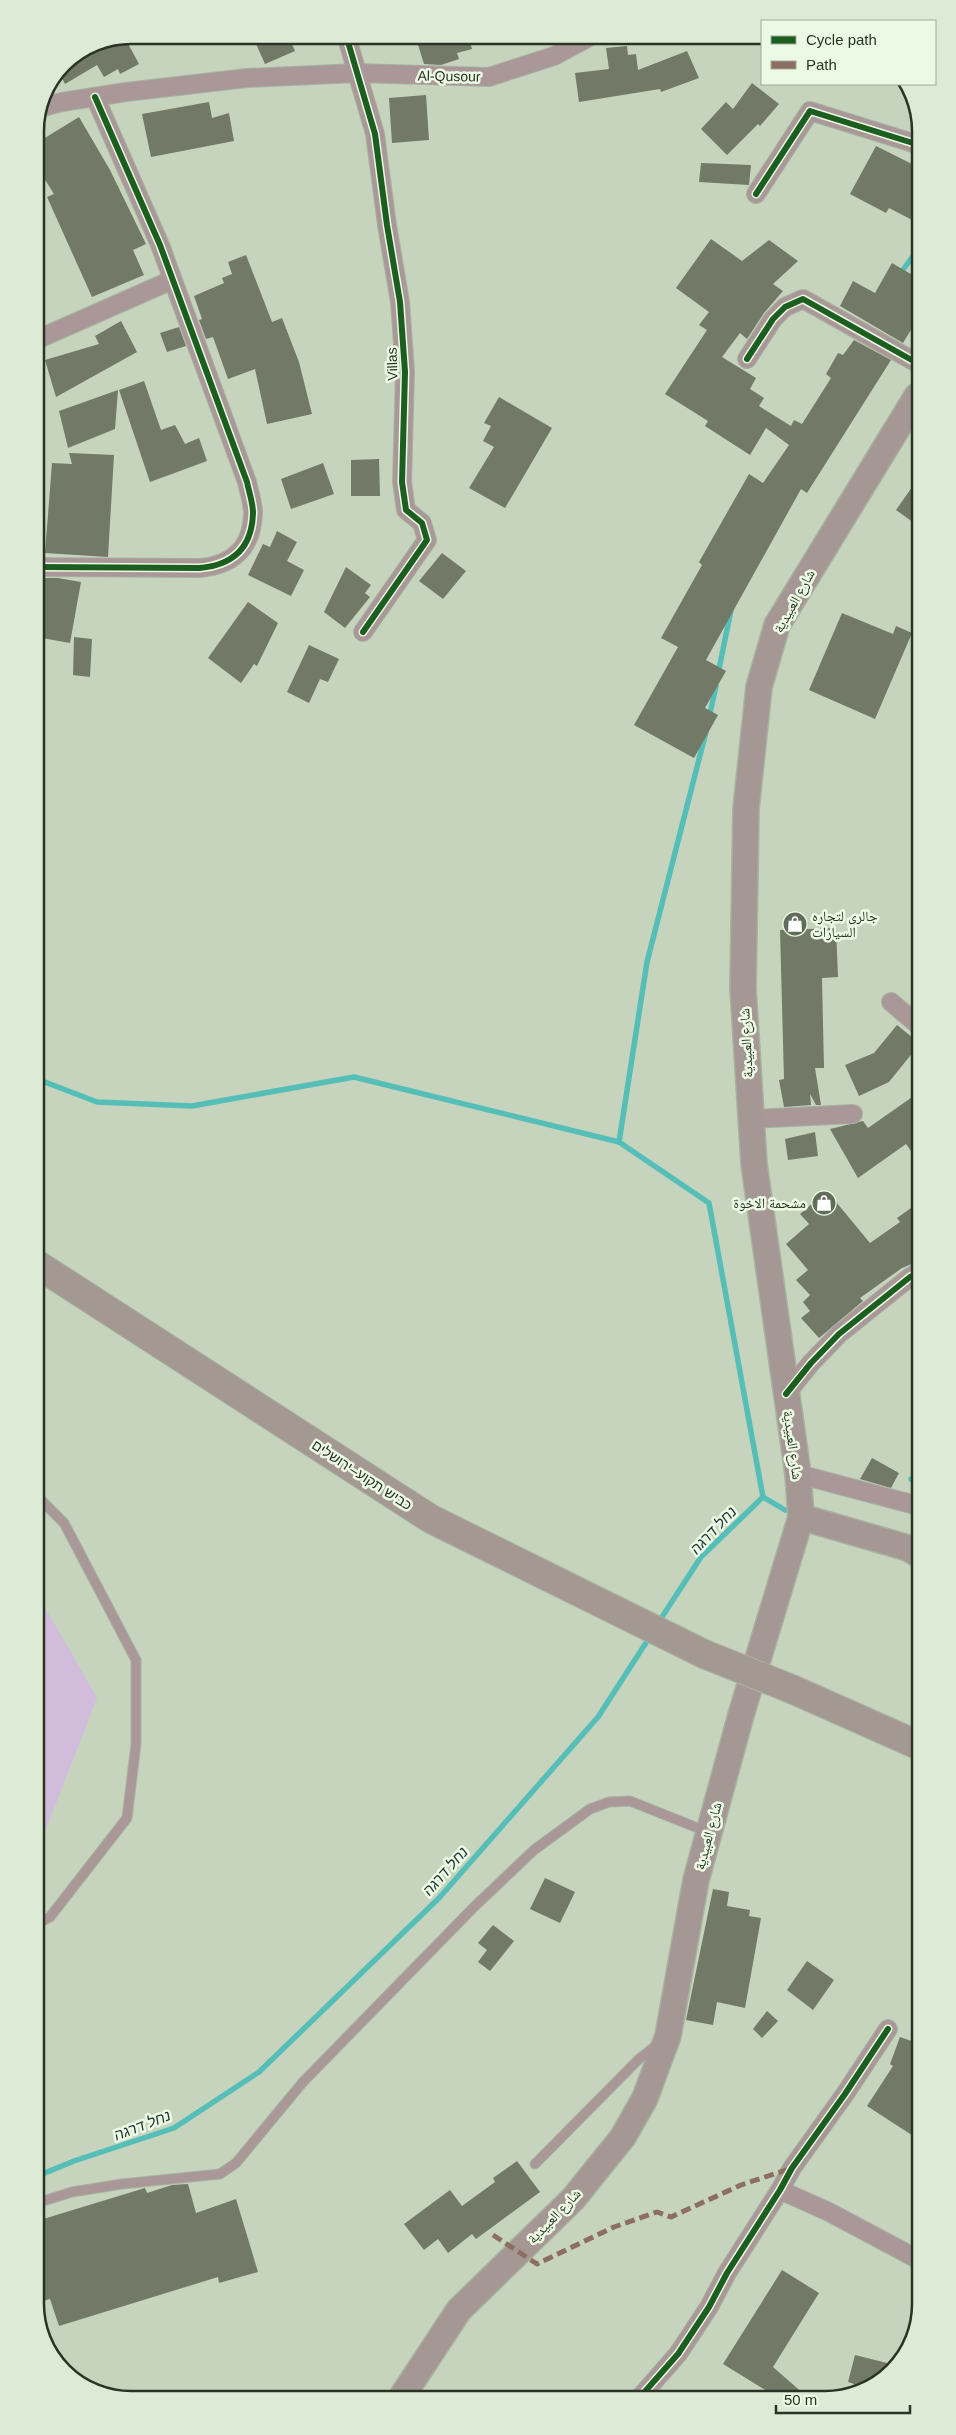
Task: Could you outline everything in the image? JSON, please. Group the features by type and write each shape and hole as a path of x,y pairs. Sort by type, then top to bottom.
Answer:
{"main road":[{"name":"شارع العبيدية","path":"406,2391 459,2310 573,2199 623,2137 645,2098 668,2036 696,1880 741,1715 801,1517 798,1474 754,1164 743,988 746,809 759,687 777,626 912,404"},
{"name":"כביש תקוע–ירושלים","path":"44,1270 432,1519 704,1654 794,1690 912,1742"},
{"path":"801,1517 912,1551"}],"street":[{"path":"349,44 357,72"},
{"name":"Al-Qusour","path":"48,106 95,97 247,78 357,72 489,77 554,56 576,44"},
{"name":"Villas","path":"357,72 376,134 386,225 400,302 405,372 404,492 406,510 422,523 427,540 363,632"},
{"path":"44,567 200,568 219,566 230,561 242,549 250,533 253,512 246,482 172,280 95,97"},
{"path":"756,194 810,111 912,143"},
{"path":"44,336 172,280"},
{"path":"747,359 773,319 785,307 803,299 912,360"},
{"path":"891,1002 912,1019"},
{"path":"751,1119 854,1114"},
{"path":"786,1394 810,1363 839,1334 912,1276"},
{"path":"798,1474 912,1504"},
{"path":"645,2391 683,2346 709,2307 727,2272 792,2168 845,2094 888,2029"},
{"path":"780,2190 829,2212 912,2256"}],"lane":[{"path":"44,1503 64,1523 136,1660 136,1735 127,1818 50,1917 44,1920"},
{"path":"44,2201 72,2192 122,2184 220,2174 236,2163 304,2082 474,1907 534,1850 590,1809 610,1802 630,1801 709,1832"},
{"path":"535,2164 639,2059 668,2036"}],"shaded area":[{"path":"44,1605 97,1698 44,1834"}],"building":[{"path":"128,44 139,64 120,74 118,69 104,77 97,65 65,84 62,78 73,65 97,50 114,45"},
{"path":"256,44 292,44 295,51 265,64"},
{"path":"418,44 471,44 472,49 457,53 459,59 441,65 424,64"},
{"path":"627,46 628,55 636,54 638,70 687,51 699,78 661,92 660,89 579,102 575,73 609,69 606,48"},
{"path":"752,83 779,104 760,126 758,124 727,155 701,129 726,102 733,109"},
{"path":"426,95 429,140 392,143 389,98"},
{"path":"209,102 212,118 229,113 234,141 151,157 142,114"},
{"path":"79,117 110,170 146,244 133,250 144,275 92,297 47,197 54,194 44,178 44,138"},
{"path":"876,146 912,164 912,220 889,208 886,213 850,194"},
{"path":"701,163 751,165 749,185 699,182"},
{"path":"711,239 742,261 769,240 798,261 773,284 783,291 764,313 747,339 740,333 722,357 756,378 750,389 764,398 759,406 791,426 794,420 802,424 831,378 826,374 838,353 843,355 854,340 891,360 807,493 801,489 706,660 726,671 705,708 718,715 694,758 634,725 678,647 661,638 702,565 699,562 749,474 763,483 789,445 766,428 750,455 705,426 708,421 665,394 707,330 699,325 709,312 676,288"},
{"path":"246,255 272,322 282,318 299,362 312,414 267,424 255,369 228,379 213,337 206,339 199,320 202,319 194,296 224,283 222,278 232,274 228,262"},
{"path":"892,263 912,275 912,328 903,343 840,306 853,281 875,293"},
{"path":"121,321 137,352 56,397 45,360 99,344 95,336"},
{"path":"179,327 186,346 167,352 160,333"},
{"path":"144,381 161,430 175,425 185,444 199,438 207,461 150,482 119,390"},
{"path":"118,390 115,429 68,448 59,411"},
{"path":"499,397 552,428 505,508 469,488 494,447 483,441 491,426 484,423"},
{"path":"69,453 114,455 108,557 45,553 52,463 72,464"},
{"path":"379,459 380,496 351,496 351,460"},
{"path":"323,463 334,494 291,509 281,479"},
{"path":"912,487 912,521 896,510"},
{"path":"277,531 297,542 287,561 304,570 291,596 248,575 263,544 270,547"},
{"path":"442,553 466,571 443,599 419,581"},
{"path":"346,567 371,585 365,593 370,597 345,628 324,612"},
{"path":"44,578 58,578 81,582 70,643 44,638"},
{"path":"248,602 278,623 257,666 254,664 241,683 208,658"},
{"path":"842,613 893,634 896,626 912,633 875,719 809,690"},
{"path":"74,637 92,639 90,677 73,675"},
{"path":"309,645 339,659 328,682 320,679 309,703 287,692"},
{"path":"836,928 838,977 822,978 824,1068 815,1068 821,1105 816,1105 810,1094 811,1105 784,1107 779,1080 784,1079 780,930"},
{"path":"897,1025 912,1037 912,1053 889,1082 859,1096 845,1065 874,1053"},
{"path":"912,1097 912,1152 906,1144 858,1178 830,1129 863,1121 868,1128"},
{"path":"815,1132 818,1156 788,1160 785,1139"},
{"path":"827,1191 870,1243 900,1222 897,1218 912,1207 912,1264 902,1268 860,1298 863,1301 819,1338 801,1318 810,1311 803,1302 810,1295 796,1280 808,1270 786,1244 809,1224 800,1214"},
{"path":"872,1458 899,1473 891,1488 860,1479"},
{"path":"545,1878 575,1892 560,1923 530,1909"},
{"path":"713,1889 729,1892 727,1906 750,1910 749,1916 761,1918 745,2008 717,2002 713,2025 686,2020"},
{"path":"493,1925 514,1941 490,1971 478,1962 487,1950 478,1943"},
{"path":"807,1961 834,1980 813,2010 787,1990"},
{"path":"767,2011 778,2021 762,2038 753,2029"},
{"path":"900,2037 912,2041 912,2135 867,2106 893,2066 890,2064"},
{"path":"517,2161 540,2192 476,2239 472,2234 448,2253 438,2239 424,2250 404,2224 450,2190 462,2206 495,2182 493,2178"},
{"path":"188,2184 196,2213 236,2199 258,2272 219,2283 218,2277 59,2326 50,2299 44,2301 44,2219 145,2188 147,2193 172,2185"},
{"path":"782,2270 819,2293 773,2367 800,2391 767,2391 723,2364"},
{"path":"855,2355 889,2363 874,2377 864,2382 853,2387 854,2384 848,2382"}],"waterway":[{"path":"900,274 912,258"},
{"path":"718,674 731,610"},
{"path":"709,718 716,686"},
{"path":"619,1142 647,962 706,732"},
{"path":"44,1082 97,1102 192,1106 354,1077 619,1142 709,1203 763,1497"},
{"name":"נחל דרגה","path":"658,1623 701,1557 763,1497 785,1510"},
{"name":"נחל דרגה","path":"44,2173 74,2161 174,2128 259,2072 439,1898 598,1717 651,1635"}],"marked path":[{"path":"493,2235 537,2264 614,2227 657,2212 671,2217 741,2185 792,2168"}],"cycle path":[{"path":"349,44 375,134 387,225 400,302 405,372 402,482 406,510 422,523 427,540 363,632"},
{"path":"44,567 200,568 212,566 231,559 238,552 249,536 252,525 253,509 247,482 160,245 95,97"},
{"path":"756,194 810,111 912,143"},
{"path":"747,359 773,319 785,307 803,299 912,360"},
{"path":"786,1394 811,1363 839,1334 912,1276"},
{"path":"645,2391 678,2354 709,2307 727,2273 792,2168 845,2094 888,2029"}],"place":[{"name":"جالري لتجاره السيارات","path":"795,924"},
{"name":"مشحمة الاخوة","path":"824,1203"}]}
